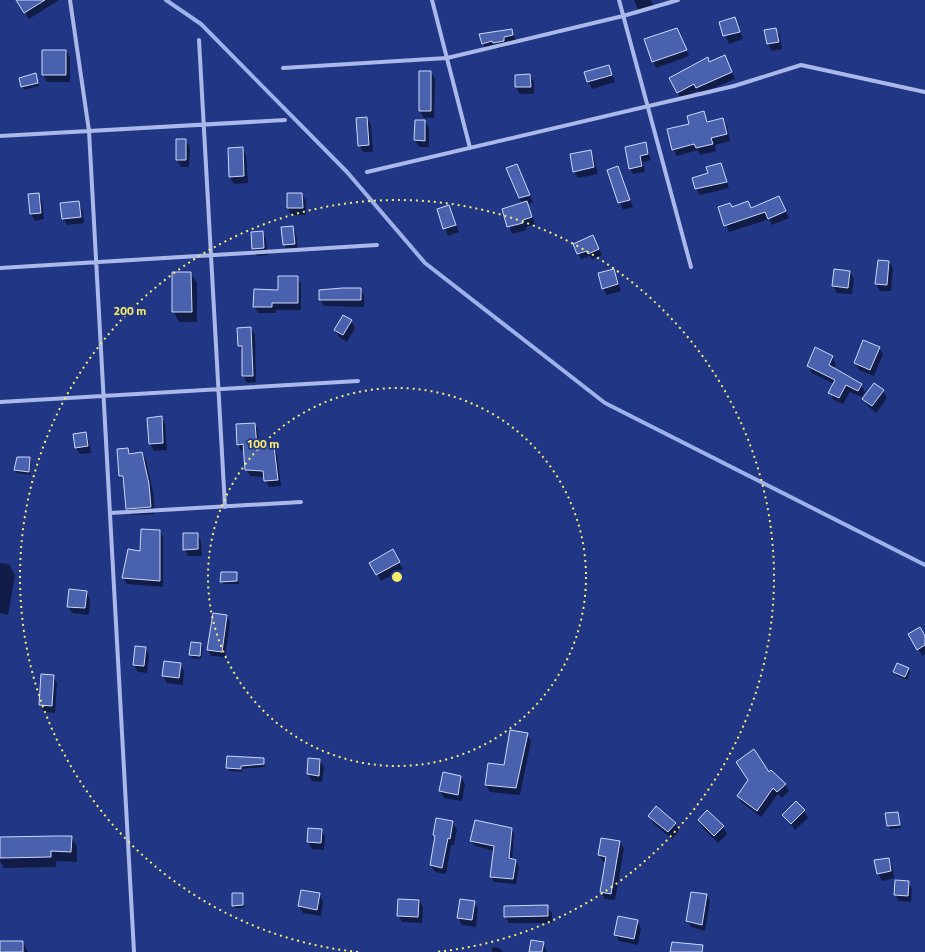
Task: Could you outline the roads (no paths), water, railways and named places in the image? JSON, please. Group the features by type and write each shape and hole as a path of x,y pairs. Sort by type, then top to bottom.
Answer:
{"street":[{"path":"70,0 88,131 134,952"},
{"path":"432,0 470,148"},
{"path":"619,0 691,267"},
{"path":"283,68 447,58 623,16 678,0"},
{"path":"199,40 225,506"},
{"path":"366,172 734,86 801,65 925,92"},
{"path":"0,136 285,120"},
{"path":"0,268 377,245"},
{"path":"0,402 358,381"},
{"path":"110,513 301,502"}],"waterway":[{"path":"166,0 201,24 347,172 425,263 605,403 925,565"}]}
